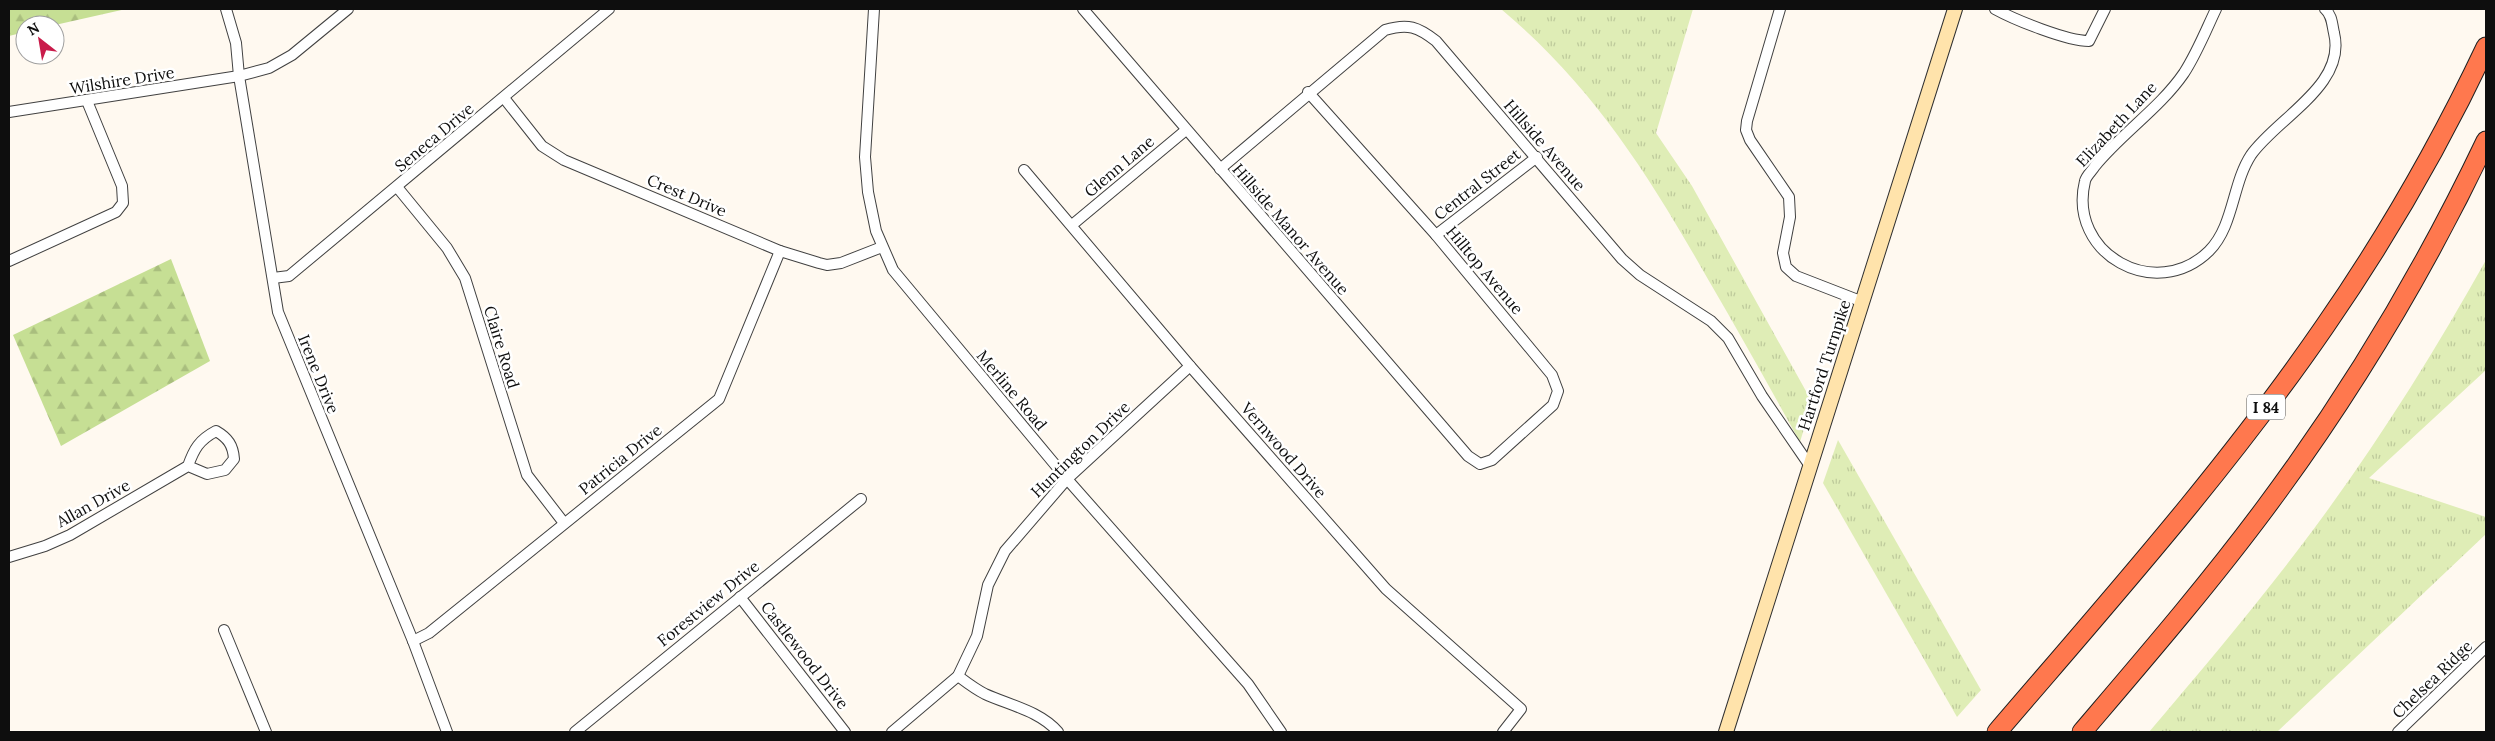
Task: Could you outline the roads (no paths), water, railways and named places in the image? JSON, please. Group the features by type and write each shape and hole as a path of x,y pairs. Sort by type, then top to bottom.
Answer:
{"highway":[{"name":"I 84","path":"1997,732 2170,529 2256,421 2307,351 2381,240 2448,122 2486,47"},
{"path":"2082,732 2208,583 2305,453 2401,301 2486,141"}],"main road":[{"name":"Hartford Turnpike","path":"1726,732 1955,9"}],"street":[{"name":"Irene Drive","path":"226,9 236,43 239,76 278,312 413,642 447,732"},
{"name":"Wilshire Drive","path":"9,112 239,76 269,68 292,55 348,9"},
{"name":"Seneca Drive","path":"273,278 288,276 609,9"},
{"name":"Merline Road","path":"874,9 865,156 868,192 882,247 893,270 1067,479 1248,684 1281,732"},
{"name":"Hillside Manor Avenue","path":"1083,9 1468,456 1480,464"},
{"path":"1780,9 1746,130 1750,140 1789,197 1790,217 1783,253 1786,267 1796,276 1862,302"},
{"path":"1995,9 2031,25 2077,41 2089,41 2105,9"},
{"name":"Elizabeth Lane","path":"2216,9 2183,74 2151,109 2109,148 2085,179 2082,207 2090,236 2113,261 2137,271 2163,273 2191,264 2209,251 2220,234 2231,208 2240,176 2252,154 2313,92 2332,68 2337,45 2330,13 2325,9"},
{"name":"Hillside Avenue","path":"1220,169 1308,92 1385,30 1398,26 1420,29 1436,41 1622,258 1640,275 1711,321 1728,338 1762,396 1810,466"},
{"name":"Hilltop Avenue","path":"1308,92 1436,235 1552,375 1558,391 1553,405 1492,460 1480,464"},
{"name":"Crest Drive","path":"504,98 542,146 564,160 780,250 828,265 841,263 882,247"},
{"path":"9,260 116,212 123,203 122,186 86,101"},
{"name":"Glenn Lane","path":"1072,225 1186,130"},
{"name":"Central Street","path":"1436,235 1536,157"},
{"name":"Vernwood Drive","path":"1024,170 1190,366 1386,589 1521,709 1503,732"},
{"name":"Claire Road","path":"397,187 452,254 465,278 527,475 564,523"},
{"name":"Patricia Drive","path":"413,642 429,632 719,400 780,250"},
{"name":"Huntington Drive","path":"892,732 958,676 977,636 988,585 1005,551 1067,479 1190,366"},
{"path":"216,431 226,437 233,447 234,459 226,470 207,474 188,466 193,450 202,438 216,431"},
{"name":"Allan Drive","path":"9,557 45,546 70,535 188,466"},
{"name":"Forestview Drive","path":"575,732 861,499"},
{"name":"Castlewood Drive","path":"740,597 845,732"},
{"path":"224,630 266,732"},
{"name":"Chelsea Ridge","path":"2398,732 2486,647"},
{"path":"958,676 982,693 1033,713 1051,724 1058,732"}]}
